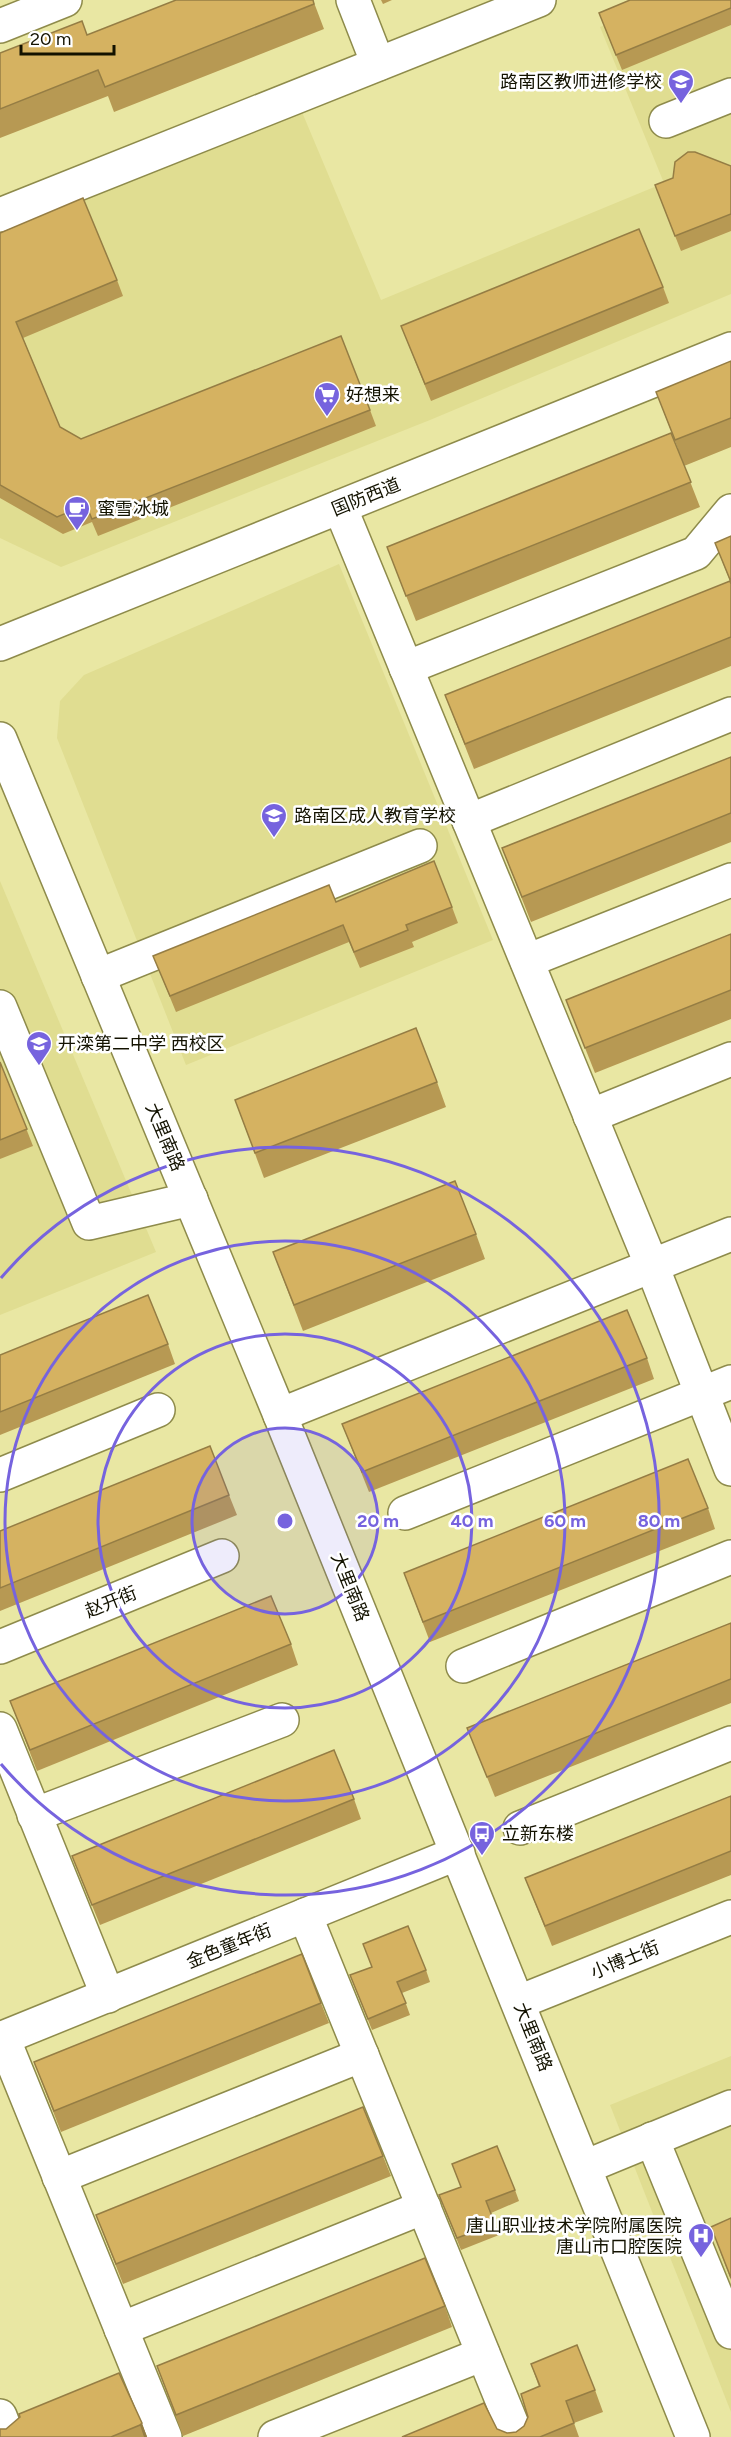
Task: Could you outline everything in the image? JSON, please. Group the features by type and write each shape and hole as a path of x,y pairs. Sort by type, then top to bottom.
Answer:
{"street":[{"path":"0,26 65,0"},
{"path":"352,0 378,64"},
{"path":"0,215 538,0"},
{"path":"666,122 731,95"},
{"name":"国防西道","path":"0,644 731,349"},
{"path":"340,507 652,1266 716,1388 731,1469"},
{"path":"406,668 696,553 731,511"},
{"path":"469,821 731,714"},
{"name":"大里南路","path":"0,739 280,1415 693,2437"},
{"path":"98,976 420,846"},
{"path":"527,961 731,880"},
{"path":"0,1007 89,1223 191,1200"},
{"path":"590,1116 731,1059"},
{"path":"280,1415 731,1234"},
{"path":"405,1514 716,1388"},
{"path":"0,1475 158,1410"},
{"name":"赵开街","path":"0,1647 222,1556"},
{"path":"463,1666 731,1557"},
{"path":"34,1815 282,1720"},
{"path":"0,1729 108,1996"},
{"path":"520,1828 731,1743"},
{"name":"金色童年街","path":"1,2038 458,1853"},
{"path":"305,1915 517,2437"},
{"name":"小博士街","path":"519,2002 731,1917"},
{"path":"1,2038 165,2437"},
{"path":"59,2176 362,2055"},
{"path":"585,2167 731,2107"},
{"path":"652,2139 731,2332"},
{"path":"121,2329 424,2206"},
{"path":"275,2437 483,2354"},
{"path":"0,2416 9,2437"}],"shaded area":[{"path":"666,0 731,0 731,294 430,420 61,567 0,538 0,223 299,105 381,300 664,183 600,27"},
{"name":"路南区成人教育学校","path":"339,564 493,940 186,1065 57,738 60,701 84,675"},
{"name":"开滦第二中学 西校区","path":"0,881 156,1252 0,1315"},
{"name":"唐山职业技术学院附属医院 唐山市口腔医院","path":"731,2056 731,2412 610,2105"}],"building":[{"path":"176,0 313,0 314,4 105,87 98,70 0,109 0,53 82,21 87,35"},
{"path":"630,0 731,0 731,8 616,55 599,13"},
{"path":"688,152 695,152 731,166 731,214 675,236 655,185 673,178 675,162"},
{"path":"83,198 117,280 16,322 60,427 81,439 341,336 370,410 92,519 86,505 57,517 0,485 0,233"},
{"path":"639,229 663,287 425,384 401,326"},
{"path":"731,361 731,418 675,440 656,392"},
{"path":"671,433 691,482 406,596 387,547"},
{"path":"731,536 731,582 715,543"},
{"path":"730,581 731,637 465,744 445,695"},
{"path":"731,757 731,813 522,897 502,848"},
{"path":"434,861 452,907 406,925 408,930 354,952 343,925 170,996 153,956 329,885 336,902"},
{"path":"731,934 731,990 585,1048 566,1000"},
{"path":"416,1028 437,1082 255,1153 235,1100"},
{"path":"0,1062 27,1129 0,1140"},
{"path":"455,1181 476,1234 294,1305 273,1252"},
{"path":"148,1295 168,1344 0,1412 0,1355"},
{"path":"627,1310 647,1358 362,1472 342,1424"},
{"path":"210,1446 229,1495 0,1588 0,1531"},
{"path":"688,1459 708,1508 423,1622 404,1573"},
{"path":"271,1596 291,1644 30,1750 10,1701"},
{"path":"731,1623 731,1679 487,1777 467,1728"},
{"path":"334,1750 354,1799 92,1905 72,1856"},
{"path":"731,1796 731,1851 545,1926 525,1878"},
{"path":"408,1926 426,1970 397,1982 406,2003 368,2019 350,1975 372,1967 363,1944"},
{"path":"302,1954 321,2003 54,2111 34,2062"},
{"path":"363,2107 383,2156 116,2264 96,2215"},
{"path":"497,2146 515,2190 486,2201 495,2224 457,2238 439,2195 461,2187 452,2164"},
{"path":"731,2218 731,2278 711,2227"},
{"path":"425,2258 445,2306 176,2415 157,2366"},
{"path":"577,2345 595,2390 566,2401 574,2423 540,2437 402,2437 484,2403 497,2429 507,2433 516,2432 524,2426 528,2417 521,2394 540,2386 531,2364"},
{"path":"119,2373 142,2423 140,2425 111,2437 0,2437 0,2429 6,2429 20,2417 19,2414"}],"place":[{"name":"路南区教师进修学校","path":"681,105"},
{"name":"好想来","path":"327,418"},
{"name":"蜜雪冰城","path":"77,532"},
{"name":"路南区成人教育学校","path":"274,839"},
{"name":"开滦第二中学 西校区","path":"39,1067"},
{"name":"立新东楼","path":"482,1857"},
{"name":"唐山职业技术学院附属医院 唐山市口腔医院","path":"701,2259"}]}
